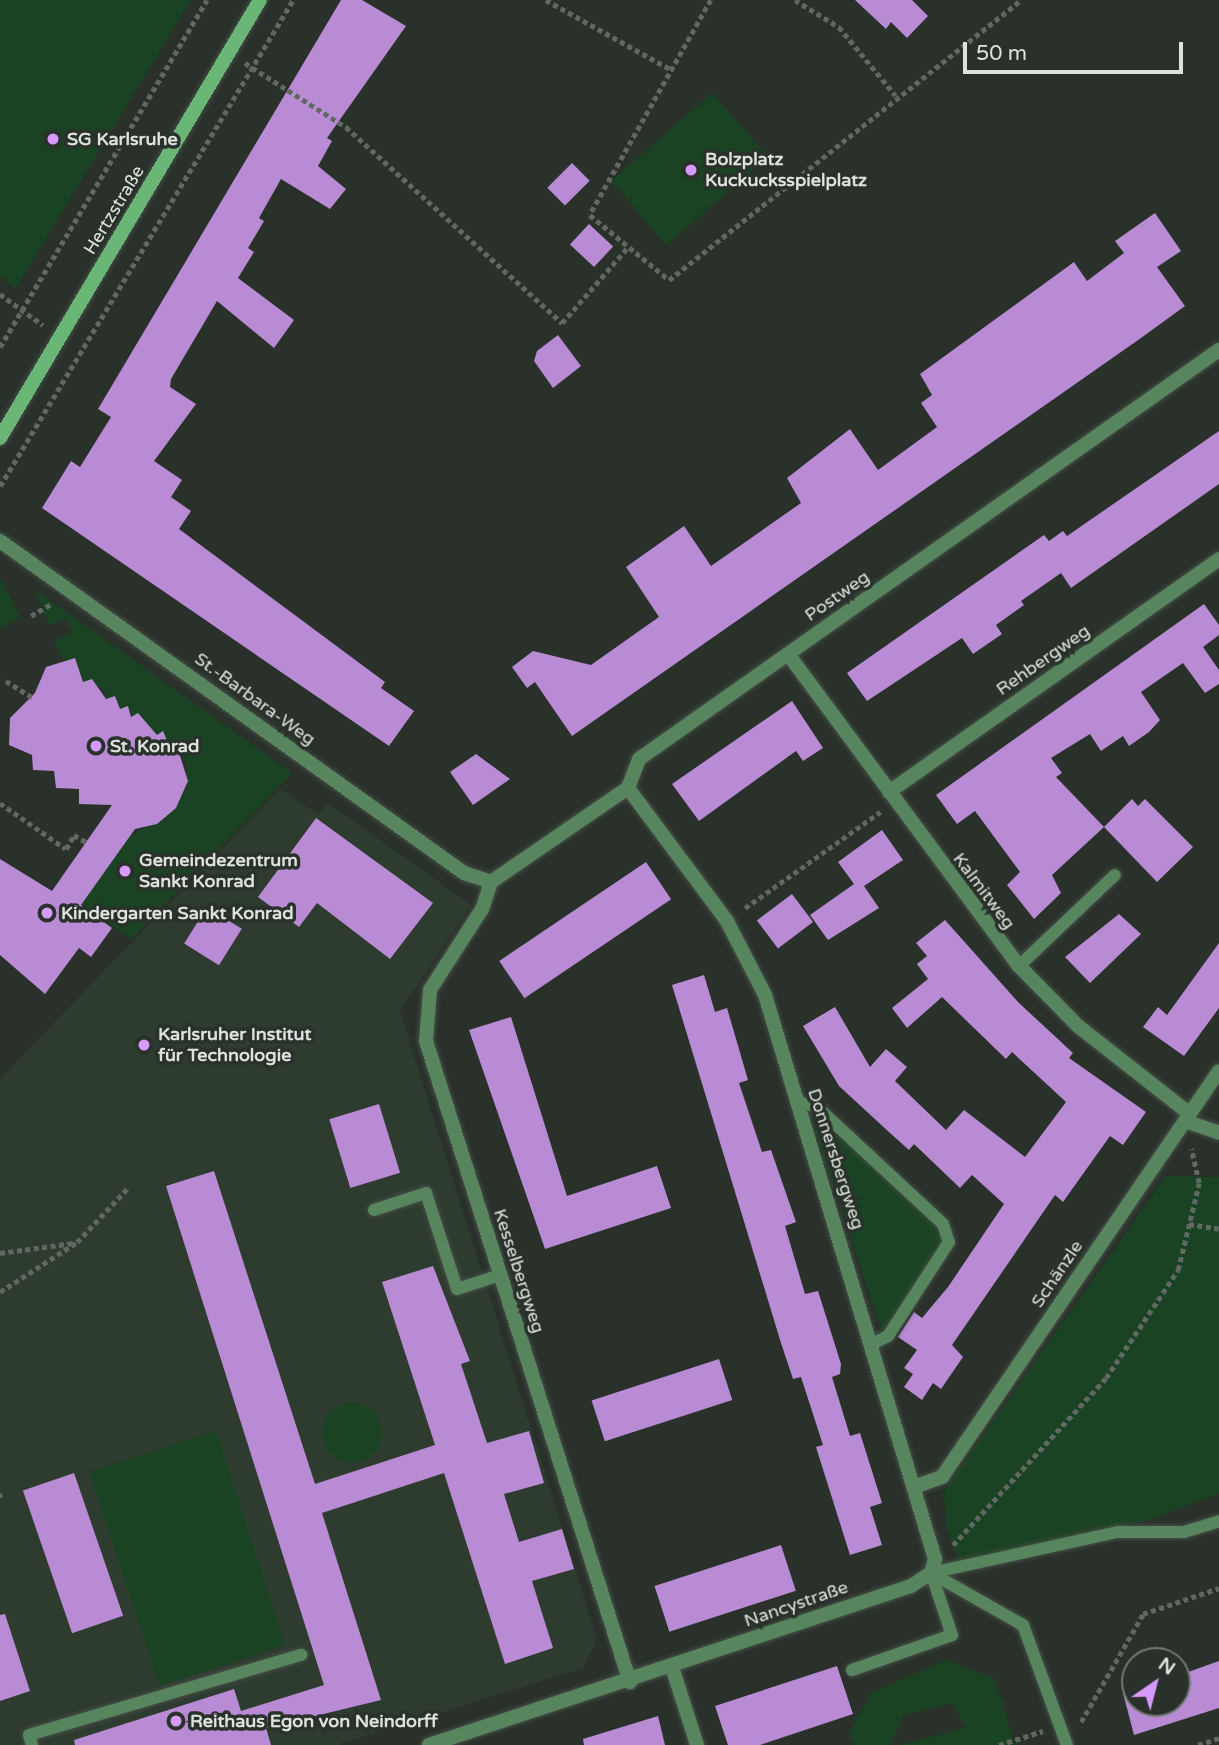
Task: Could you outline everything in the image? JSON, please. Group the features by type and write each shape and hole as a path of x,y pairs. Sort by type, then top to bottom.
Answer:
{"main road":[{"name":"Hertzstraße","path":"0,438 260,0"}],"street":[{"name":"Postweg","path":"628,788 639,759 1219,350"},
{"name":"St.-Barbara-Weg","path":"0,541 464,873 491,882"},
{"name":"Rehbergweg","path":"892,796 1219,559"},
{"name":"Kalmitweg","path":"788,654 1019,966 1078,1026 1187,1117 1219,1133"},
{"path":"491,882 628,788"},
{"name":"Donnersbergweg","path":"628,788 727,921 765,996 917,1486 934,1546 931,1573"},
{"name":"Kesselbergweg","path":"491,882 482,909 437,974 423,1019 500,1275 629,1682"},
{"name":"Schänzle","path":"917,1486 942,1477 1219,1071"},
{"name":"Nancystraße","path":"429,1745 629,1682 911,1586 931,1573"},
{"path":"672,1667 697,1745"}],"lane":[{"path":"1019,966 1115,875"},
{"path":"798,1102 817,1106 943,1224 949,1242 888,1336 874,1343"},
{"path":"374,1210 426,1193 457,1289 500,1275"},
{"path":"931,1573 1118,1532 1184,1532 1219,1521"},
{"path":"852,1670 952,1635 931,1573"},
{"path":"931,1573 1023,1625 1067,1743"},
{"path":"32,1745 29,1735 301,1655"}],"path":[{"path":"0,347 207,0"},
{"path":"0,486 293,0"},
{"path":"546,0 672,70"},
{"path":"711,0 590,215 669,279 896,96 1021,0"},
{"path":"794,0 839,27 896,96"},
{"path":"229,54 346,127 562,323 628,247"},
{"path":"0,295 61,337"},
{"path":"31,616 53,603"},
{"path":"6,681 32,697"},
{"path":"727,921 892,796"},
{"path":"0,803 66,849 74,835 86,842"},
{"path":"931,1573 1002,1485 1106,1378 1178,1269 1199,1183 1187,1117"},
{"path":"0,1292 77,1242 127,1189"},
{"path":"1189,1224 1219,1229"},
{"path":"0,1252 77,1242"},
{"path":"1067,1743 1143,1614 1219,1588"},
{"path":"999,1745 1060,1726"},
{"path":"1198,1745 1219,1738"}],"shaded area":[{"path":"280,789 318,815 328,803 471,905 400,1011 597,1639 583,1668 337,1745 0,1745 0,1079"}],"green space":[{"name":"SG Karlsruhe","path":"0,0 191,0 16,288 0,277"},
{"name":"Bolzplatz Kuckucksspielplatz","path":"712,93 768,157 667,245 611,181"},
{"path":"0,578 21,617 0,629"},
{"path":"35,590 292,773 131,939 74,899 128,838 176,808 187,786 187,764 175,740 168,743 163,732 157,735 138,714 131,717 128,706 120,709 115,697 106,699 104,689 83,682 79,671 71,674 54,640 72,633 67,618 49,625"},
{"path":"826,1124 932,1222 943,1242 882,1332 815,1129"},
{"path":"1166,1176 1219,1177 1219,1493 1150,1520 961,1565 947,1532 944,1491"},
{"path":"346,1403 358,1403 377,1416 382,1433 380,1445 369,1458 358,1463 346,1463 327,1450 322,1439 322,1427 335,1408"},
{"path":"216,1431 286,1645 159,1686 90,1472"},
{"path":"946,1660 995,1679 1015,1745 900,1745 965,1728 953,1703 904,1715 890,1745 853,1745 849,1733 871,1693"}],"building":[{"path":"341,0 362,0 406,26 327,138 332,141 318,166 346,189 330,209 281,179 259,218 264,221 248,248 254,252 238,278 294,320 274,348 217,301 171,379 170,387 196,404 154,461 182,480 171,497 191,511 179,529 385,682 381,688 414,711 389,746 42,508 71,461 80,467 111,417 98,409"},
{"path":"855,0 912,0 928,16 907,38 891,22 886,29"},
{"path":"572,163 590,181 565,205 547,188"},
{"path":"1155,213 1181,251 1157,267 1185,306 572,736 535,682 527,688 512,667 533,651 591,665 659,617 626,567 684,526 711,566 801,503 787,478 850,429 878,470 937,427 921,403 932,395 920,374 1074,262 1087,281 1124,253 1115,241"},
{"path":"589,224 613,247 594,267 570,244"},
{"path":"558,335 581,366 553,388 534,361 537,351"},
{"path":"1219,431 1219,484 1071,588 1061,573 1021,601 1024,605 996,625 1002,634 973,654 962,638 867,701 847,673 1044,535 1049,541 1063,531 1067,536"},
{"path":"1204,604 1219,625 1219,635 1203,647 1219,670 1219,684 1205,693 1183,663 1141,692 1160,720 1149,732 1129,746 1123,736 1101,751 1090,734 1051,758 1062,773 1056,777 1104,827 1052,875 1061,893 1034,919 1007,885 1020,872 975,811 957,824 936,795"},
{"path":"75,658 83,682 92,679 106,699 115,696 120,709 128,706 131,717 138,713 157,735 163,731 168,743 175,740 188,781 176,808 157,824 135,829 81,905 112,928 91,957 79,948 45,994 0,955 0,859 52,891 112,805 79,804 79,789 56,788 54,771 33,770 32,755 9,745 10,718 35,693 46,667"},
{"path":"792,701 823,748 803,761 796,751 699,821 672,784"},
{"path":"476,754 510,779 473,805 450,772"},
{"path":"1132,799 1138,806 1145,799 1193,847 1157,882 1104,827"},
{"path":"316,818 433,903 390,959 317,903 299,927 258,897"},
{"path":"882,830 903,860 864,886 879,908 828,940 810,915 854,884 838,862"},
{"path":"646,862 671,899 524,998 499,961"},
{"path":"792,894 813,922 778,948 757,920"},
{"path":"207,907 242,929 219,965 184,943"},
{"path":"1119,914 1141,934 1090,983 1065,957"},
{"path":"945,920 1019,1003 1073,1053 1069,1058 1146,1112 1123,1145 1110,1136 1063,1202 1055,1195 952,1345 963,1357 941,1389 933,1383 922,1400 904,1387 913,1374 904,1368 917,1350 898,1337 914,1312 922,1318 948,1287 1004,1204 972,1175 960,1188 914,1144 909,1150 839,1086 803,1026 835,1007 870,1067 886,1049 907,1067 895,1081 946,1130 964,1110 1025,1157 1066,1102 1012,1052 1006,1059 942,997 907,1028 892,1008 928,979 917,964 927,956 916,943"},
{"path":"1219,943 1219,1008 1184,1056 1143,1027 1158,1007 1167,1015"},
{"path":"704,975 715,1012 727,1008 748,1080 739,1083 762,1152 771,1150 796,1222 785,1226 805,1294 818,1291 841,1364 840,1374 832,1377 850,1436 860,1433 882,1503 870,1507 882,1545 850,1555 816,1447 823,1445 801,1377 793,1379 781,1343 672,985"},
{"path":"511,1017 567,1196 657,1166 671,1208 545,1249 469,1030"},
{"path":"379,1104 400,1173 350,1188 329,1119"},
{"path":"214,1171 315,1484 435,1445 382,1282 433,1266 470,1361 461,1364 487,1443 529,1431 544,1483 504,1494 519,1542 562,1529 574,1569 532,1581 553,1648 505,1664 444,1473 322,1513 381,1700 266,1728 271,1745 75,1745 74,1740 234,1689 241,1711 324,1685 166,1186"},
{"path":"719,1359 732,1400 605,1441 592,1400"},
{"path":"74,1473 123,1616 72,1633 23,1491"},
{"path":"781,1545 796,1591 669,1632 655,1586"},
{"path":"5,1614 30,1691 0,1701 0,1615"},
{"path":"1219,1661 1219,1708 1191,1717 1191,1671"},
{"path":"837,1666 853,1714 760,1745 728,1745 715,1706"},
{"path":"658,1716 665,1745 584,1745 583,1739"},
{"path":"1129,1717 1191,1717 1134,1735"}],"place":[{"name":"SG Karlsruhe","path":"53,139"},
{"name":"Bolzplatz Kuckucksspielplatz","path":"691,170"},
{"name":"St. Konrad","path":"96,746"},
{"name":"Gemeindezentrum Sankt Konrad","path":"125,871"},
{"name":"Kindergarten Sankt Konrad","path":"47,913"},
{"name":"Karlsruher Institut für Technologie","path":"144,1045"},
{"name":"Reithaus Egon von Neindorff","path":"176,1721"}]}
